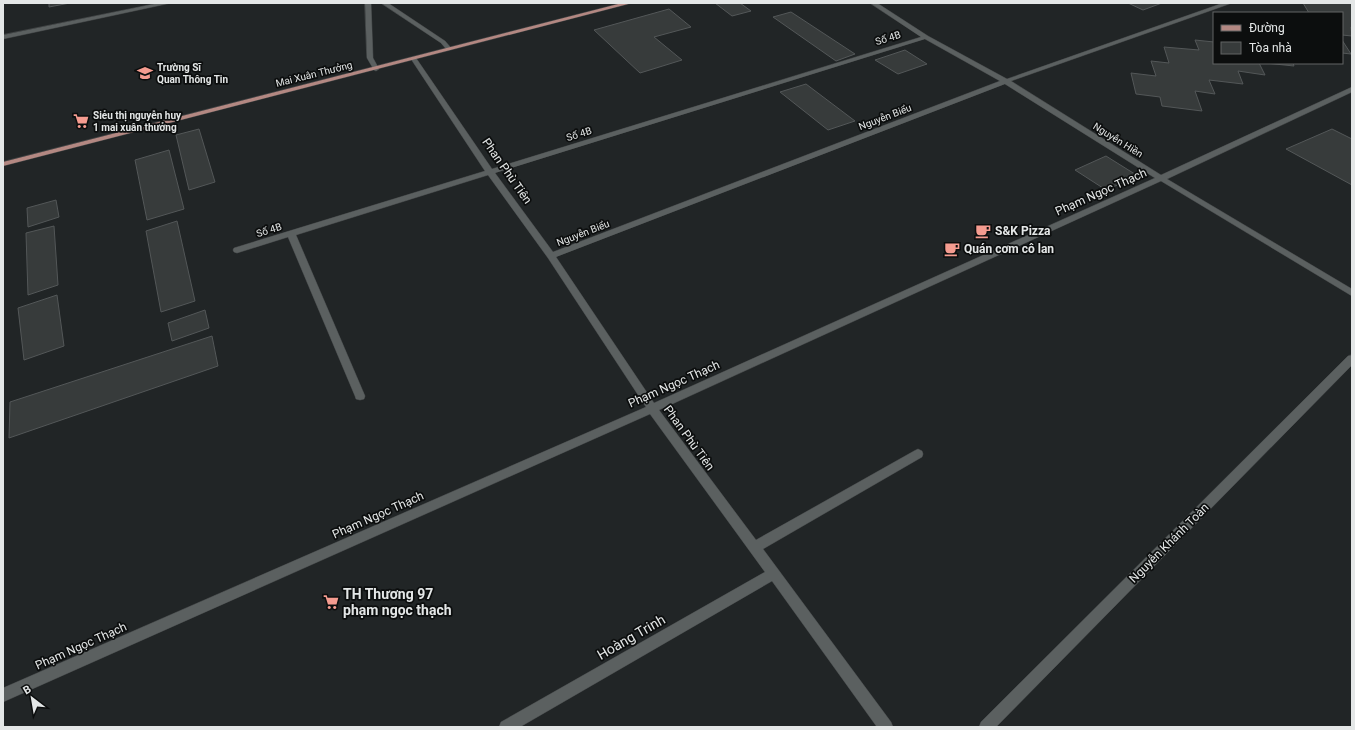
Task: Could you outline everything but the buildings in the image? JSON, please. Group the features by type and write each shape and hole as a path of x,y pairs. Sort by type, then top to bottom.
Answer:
{"main road":[{"name":"Mai Xuân Thưởng","path":"3,164 629,3"}],"street":[{"path":"3,37 168,3"},
{"path":"368,3 370,58 376,69"},
{"path":"384,3 443,42 449,49"},
{"name":"Nguyễn Hiền","path":"873,3 926,37 1006,81 1162,179 1352,293"},
{"name":"Nguyễn Biểu","path":"551,256 1006,81 1229,3"},
{"name":"Số 4B","path":"237,250 926,37"},
{"name":"Phan Phù Tiên","path":"414,59 490,172 551,256 652,408 772,574 886,727"},
{"name":"Phạm Ngọc Thạch","path":"3,695 652,408 1162,179 1352,89"},
{"path":"291,234 360,396"},
{"name":"Nguyễn Khánh Toàn","path":"986,727 1352,359"},
{"path":"754,548 918,454"},
{"name":"Hoàng Trinh","path":"506,727 772,574"}],"place":[{"name":"Trường Sĩ Quan Thông Tin","path":"145,73"},
{"name":"Siẻu thị nguyễn huy 1 mai xuân thưởng","path":"81,121"},
{"name":"S&K Pizza","path":"983,231"},
{"name":"Quán cơm cô lan","path":"952,249"},
{"name":"TH Thương 97 phạm ngọc thạch","path":"331,602"}]}
